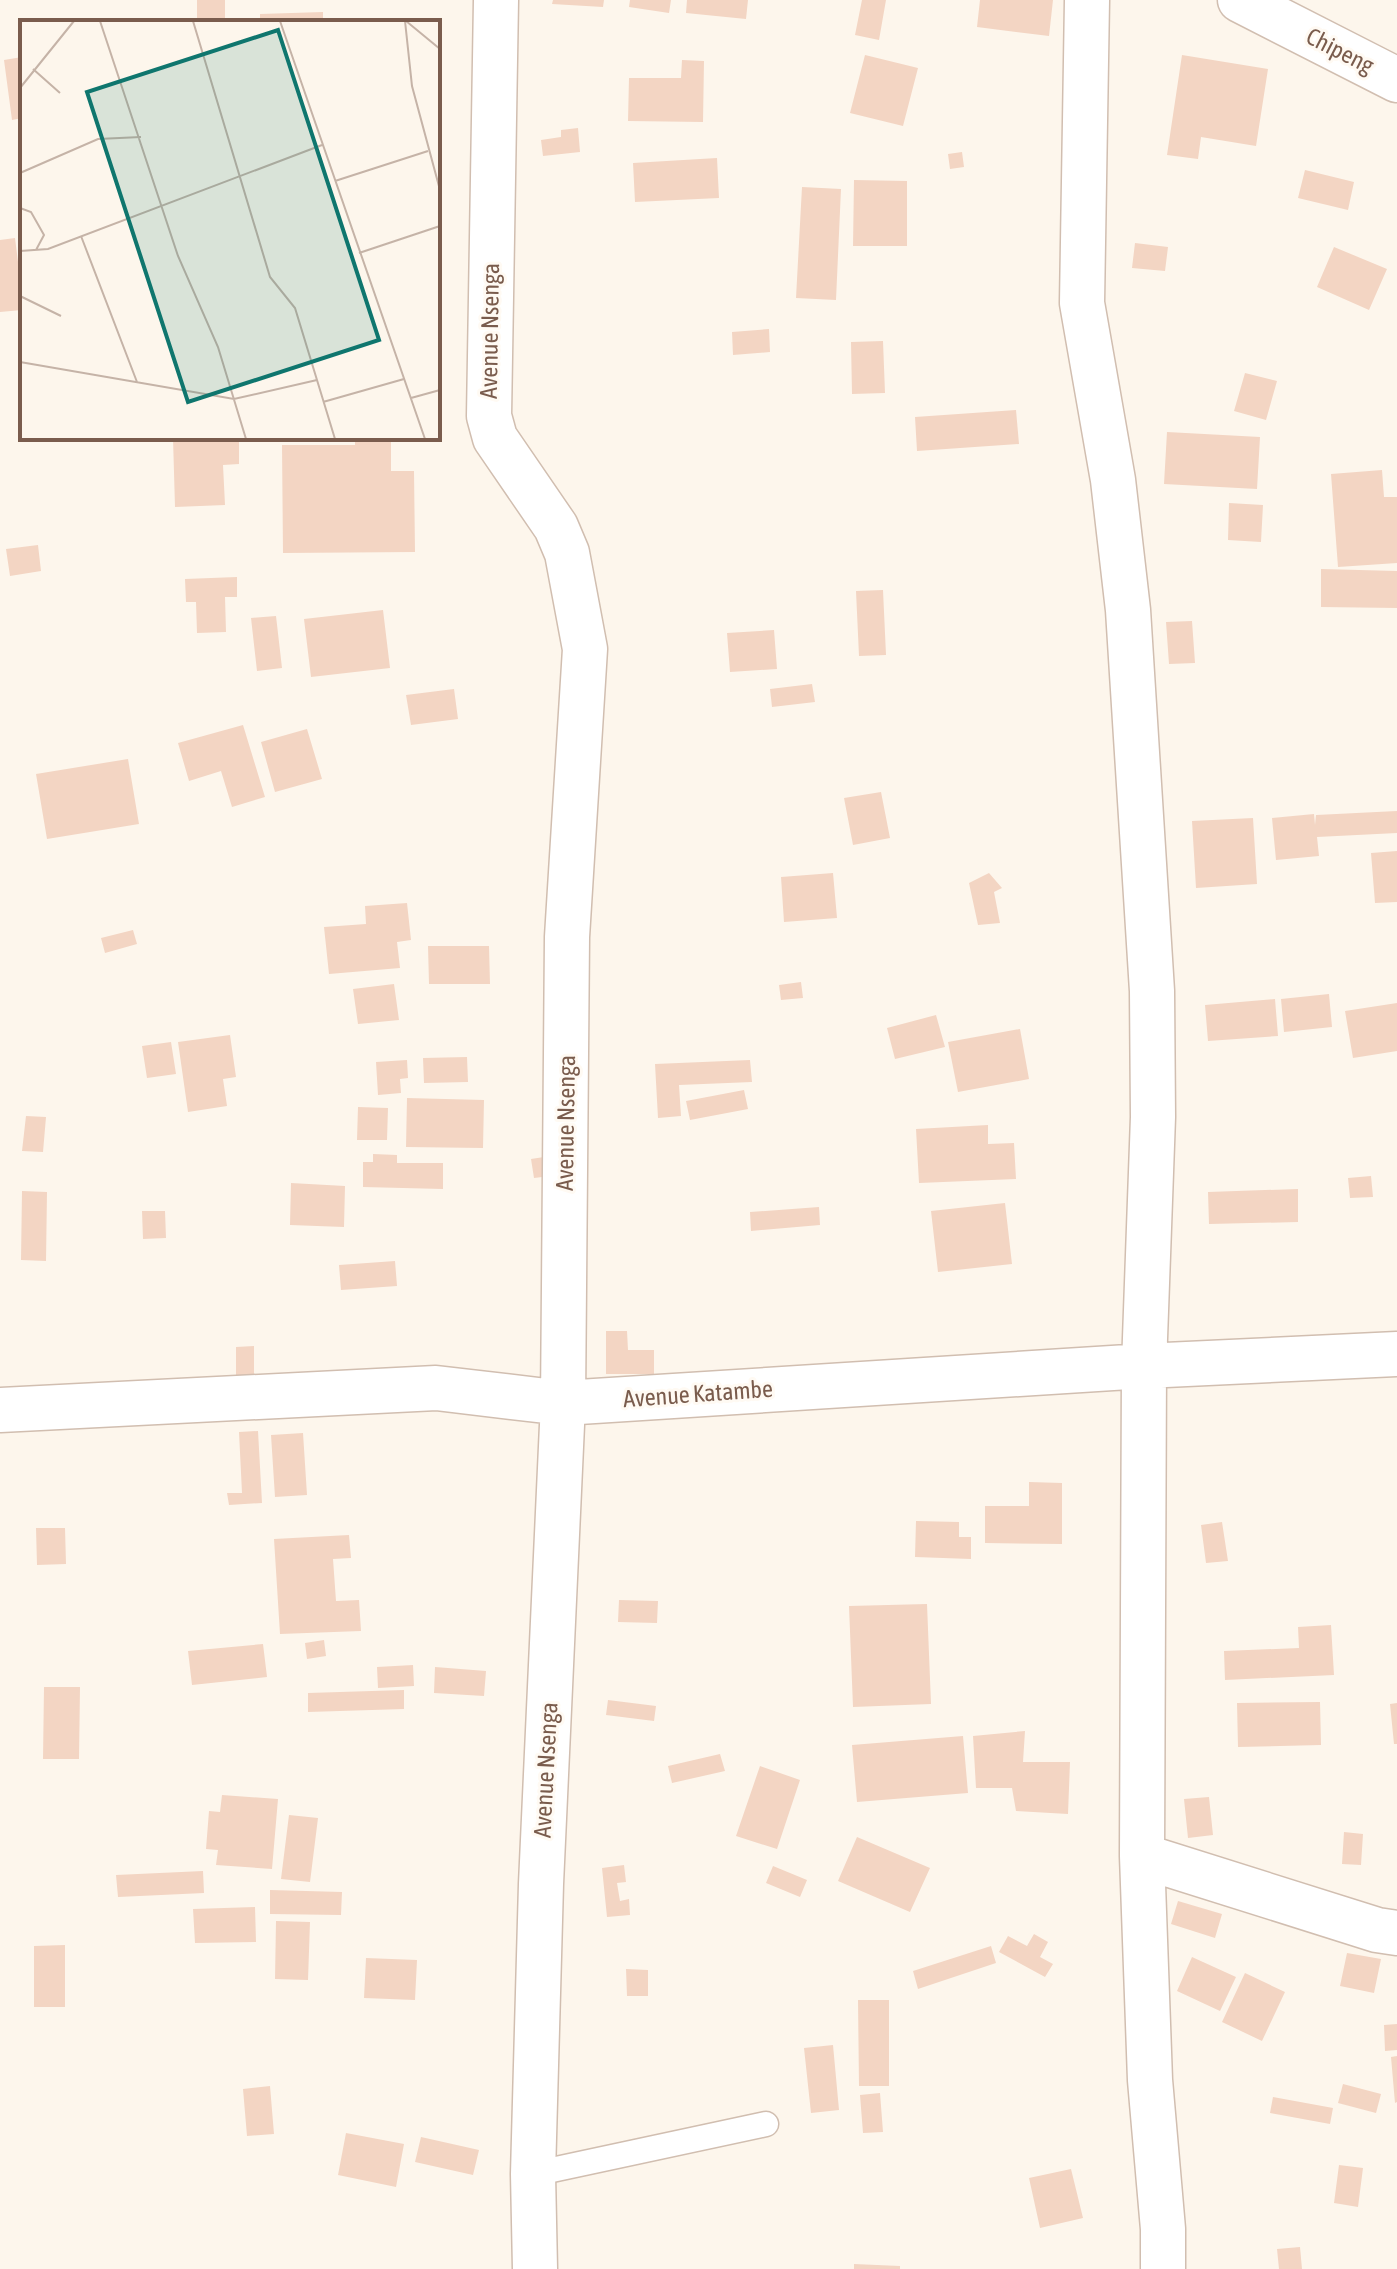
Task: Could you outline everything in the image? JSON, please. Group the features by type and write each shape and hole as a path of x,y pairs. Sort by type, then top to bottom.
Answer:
{"street":[{"name":"Avenue Nsenga","path":"496,0 489,416 495,438 556,527 567,553 585,649 567,937 563,1403 541,1884 533,2174 535,2269"},
{"path":"1087,0 1082,303 1113,480 1128,610 1152,991 1153,1117 1144,1366 1142,1856 1150,2080 1163,2229 1163,2269"},
{"name":"Chipeng","path":"1240,0 1397,80"},
{"name":"Avenue Katambe","path":"0,1410 436,1388 563,1403 1144,1366 1397,1354"},
{"path":"1142,1856 1362,1926 1397,1933"}],"lane":[{"path":"533,2174 766,2124"}],"building":[{"path":"197,0 225,0 225,19 197,19"},
{"path":"553,0 604,0 603,7 552,4"},
{"path":"630,0 671,0 669,13 629,7"},
{"path":"687,0 748,0 746,19 686,13"},
{"path":"862,0 886,0 879,40 855,35"},
{"path":"980,0 1053,0 1049,36 977,27"},
{"path":"323,12 323,20 260,20 260,14"},
{"path":"865,55 918,68 903,126 850,113"},
{"path":"1182,55 1268,69 1256,146 1201,137 1198,159 1167,155"},
{"path":"20,57 20,118 12,120 4,60"},
{"path":"682,60 704,61 703,122 628,121 629,78 681,78"},
{"path":"578,128 580,152 543,156 541,140 561,137 561,130"},
{"path":"962,152 964,167 950,169 948,154"},
{"path":"717,158 719,198 635,202 633,163"},
{"path":"1305,170 1354,182 1348,210 1298,198"},
{"path":"854,180 907,181 907,246 853,246"},
{"path":"802,187 841,189 836,300 796,298"},
{"path":"15,238 20,262 20,310 0,312 0,240"},
{"path":"1135,243 1168,247 1165,271 1132,268"},
{"path":"1334,247 1387,269 1369,310 1317,287"},
{"path":"769,329 770,352 733,355 732,332"},
{"path":"883,341 885,393 852,394 851,342"},
{"path":"1245,373 1277,381 1266,420 1234,411"},
{"path":"1016,410 1019,444 917,451 915,417"},
{"path":"1167,432 1260,437 1257,489 1164,484"},
{"path":"173,440 239,442 239,464 223,465 225,505 175,507"},
{"path":"355,440 391,440 391,471 414,471 415,552 283,553 282,445 355,445"},
{"path":"1382,470 1384,497 1397,497 1397,563 1338,567 1331,474"},
{"path":"1229,503 1263,505 1261,542 1228,540"},
{"path":"38,545 41,571 10,576 6,549"},
{"path":"1321,569 1397,571 1397,608 1321,607"},
{"path":"237,577 237,597 225,597 226,632 197,633 196,602 186,602 185,579"},
{"path":"883,590 886,655 859,656 856,591"},
{"path":"383,610 390,668 311,677 304,619"},
{"path":"276,616 282,668 257,671 251,618"},
{"path":"1192,621 1195,663 1169,664 1166,622"},
{"path":"774,630 777,669 730,672 727,633"},
{"path":"812,684 815,702 772,707 770,689"},
{"path":"454,689 458,719 411,725 406,695"},
{"path":"243,725 265,797 232,807 221,771 189,781 178,743"},
{"path":"307,729 322,779 275,792 261,742"},
{"path":"128,759 139,824 47,839 36,774"},
{"path":"881,792 890,838 853,845 844,798"},
{"path":"1397,811 1397,833 1317,837 1319,856 1276,860 1272,818 1314,814 1315,825 1316,815"},
{"path":"1253,818 1257,884 1196,888 1192,821"},
{"path":"1397,851 1397,902 1375,903 1371,853"},
{"path":"833,873 837,918 784,922 781,877"},
{"path":"989,873 1002,888 994,892 1000,923 978,925 969,883"},
{"path":"407,903 411,940 397,942 400,968 329,974 324,927 366,924 365,906"},
{"path":"133,930 137,944 105,953 101,938"},
{"path":"428,946 489,946 490,984 429,984"},
{"path":"801,982 803,998 781,1000 779,985"},
{"path":"394,984 399,1020 358,1024 353,989"},
{"path":"1329,994 1332,1027 1284,1032 1281,999"},
{"path":"1275,999 1278,1036 1208,1041 1205,1005"},
{"path":"1397,1003 1397,1051 1353,1058 1345,1011"},
{"path":"936,1015 945,1047 895,1059 887,1028"},
{"path":"1020,1029 1029,1079 958,1092 948,1042"},
{"path":"230,1035 236,1077 223,1079 227,1106 188,1112 178,1042"},
{"path":"171,1042 176,1074 147,1078 142,1046"},
{"path":"467,1057 468,1082 424,1083 423,1058"},
{"path":"407,1060 408,1078 400,1079 401,1093 378,1095 376,1062"},
{"path":"750,1060 752,1082 679,1085 681,1116 658,1118 655,1064"},
{"path":"744,1090 748,1109 690,1120 686,1101"},
{"path":"407,1098 484,1100 483,1148 406,1147"},
{"path":"358,1107 388,1108 387,1140 357,1140"},
{"path":"26,1116 46,1117 43,1152 22,1151"},
{"path":"988,1125 988,1144 1014,1143 1016,1179 919,1183 916,1129"},
{"path":"373,1154 397,1155 397,1163 443,1163 443,1189 363,1187 363,1162 373,1162"},
{"path":"557,1155 559,1175 534,1178 531,1159"},
{"path":"1371,1176 1373,1197 1350,1198 1348,1178"},
{"path":"291,1183 345,1186 344,1227 290,1225"},
{"path":"1298,1189 1298,1222 1209,1224 1208,1192"},
{"path":"22,1191 47,1192 46,1261 21,1260"},
{"path":"1005,1203 1012,1264 938,1272 931,1211"},
{"path":"819,1207 820,1225 751,1231 750,1212"},
{"path":"142,1211 165,1211 166,1238 143,1239"},
{"path":"395,1261 397,1286 341,1290 339,1265"},
{"path":"606,1331 627,1331 628,1350 654,1350 654,1374 606,1374"},
{"path":"254,1346 254,1386 236,1386 236,1347"},
{"path":"258,1431 262,1503 229,1505 227,1493 242,1493 239,1432"},
{"path":"303,1433 307,1495 275,1497 271,1435"},
{"path":"1029,1482 1062,1483 1062,1544 985,1543 985,1506 1029,1506"},
{"path":"916,1521 959,1522 959,1537 971,1537 971,1559 915,1557"},
{"path":"1222,1522 1228,1561 1206,1563 1201,1525"},
{"path":"36,1528 65,1528 66,1564 37,1565"},
{"path":"349,1535 351,1558 333,1559 336,1601 359,1600 361,1631 280,1634 274,1539"},
{"path":"619,1600 658,1601 657,1623 618,1622"},
{"path":"927,1604 931,1704 853,1707 849,1606"},
{"path":"1331,1625 1334,1675 1225,1680 1224,1651 1299,1648 1298,1627"},
{"path":"324,1640 326,1656 307,1659 305,1643"},
{"path":"263,1644 267,1677 192,1685 188,1651"},
{"path":"413,1665 414,1686 378,1688 377,1667"},
{"path":"435,1667 486,1671 484,1696 434,1693"},
{"path":"44,1687 80,1687 79,1759 43,1759"},
{"path":"404,1690 404,1709 308,1712 308,1693"},
{"path":"608,1700 656,1706 654,1721 606,1715"},
{"path":"1320,1702 1321,1745 1238,1747 1237,1703"},
{"path":"1397,1703 1397,1744 1394,1744 1390,1704"},
{"path":"1025,1731 1023,1762 1070,1762 1068,1814 1016,1811 1012,1788 976,1788 973,1736"},
{"path":"963,1736 968,1793 857,1802 852,1745"},
{"path":"720,1754 725,1771 672,1783 668,1766"},
{"path":"760,1766 800,1780 777,1849 736,1836"},
{"path":"222,1795 278,1799 272,1869 216,1865 218,1850 206,1849 209,1811 220,1812"},
{"path":"1209,1797 1213,1835 1188,1838 1184,1799"},
{"path":"289,1815 318,1818 310,1882 281,1879"},
{"path":"1344,1832 1363,1834 1361,1865 1342,1864"},
{"path":"857,1837 930,1868 910,1912 838,1881"},
{"path":"624,1865 626,1882 617,1883 620,1901 629,1899 630,1915 607,1917 602,1868"},
{"path":"773,1866 807,1880 800,1897 766,1883"},
{"path":"203,1871 204,1893 118,1897 116,1875"},
{"path":"270,1890 342,1892 341,1915 270,1914"},
{"path":"1178,1901 1222,1914 1215,1938 1171,1924"},
{"path":"255,1907 256,1942 195,1943 193,1909"},
{"path":"276,1921 310,1922 308,1980 275,1979"},
{"path":"1034,1934 1048,1942 1040,1957 1053,1964 1045,1977 999,1952 1008,1936 1027,1946"},
{"path":"65,1945 65,2007 34,2007 34,1946"},
{"path":"991,1946 996,1963 918,1989 913,1971"},
{"path":"1347,1953 1381,1959 1374,1993 1340,1986"},
{"path":"1192,1957 1236,1977 1220,2011 1177,1991"},
{"path":"366,1958 417,1960 415,2000 364,1998"},
{"path":"626,1969 648,1970 648,1996 627,1996"},
{"path":"1245,1973 1285,1992 1262,2041 1222,2022"},
{"path":"858,2000 889,2000 889,2086 859,2086"},
{"path":"1397,2024 1397,2050 1385,2051 1384,2025"},
{"path":"833,2045 839,2110 811,2113 804,2048"},
{"path":"1397,2056 1397,2102 1395,2103 1391,2057"},
{"path":"1343,2084 1381,2094 1376,2113 1338,2103"},
{"path":"270,2086 274,2134 247,2136 243,2089"},
{"path":"880,2093 883,2132 863,2133 860,2095"},
{"path":"1273,2097 1333,2108 1330,2124 1270,2113"},
{"path":"346,2133 404,2144 396,2187 338,2175"},
{"path":"421,2137 479,2150 473,2175 415,2162"},
{"path":"1339,2165 1363,2168 1358,2207 1334,2203"},
{"path":"1071,2169 1083,2218 1040,2228 1029,2178"},
{"path":"1300,2247 1302,2269 1279,2269 1277,2249"},
{"path":"854,2264 900,2266 900,2269 854,2269"}]}
